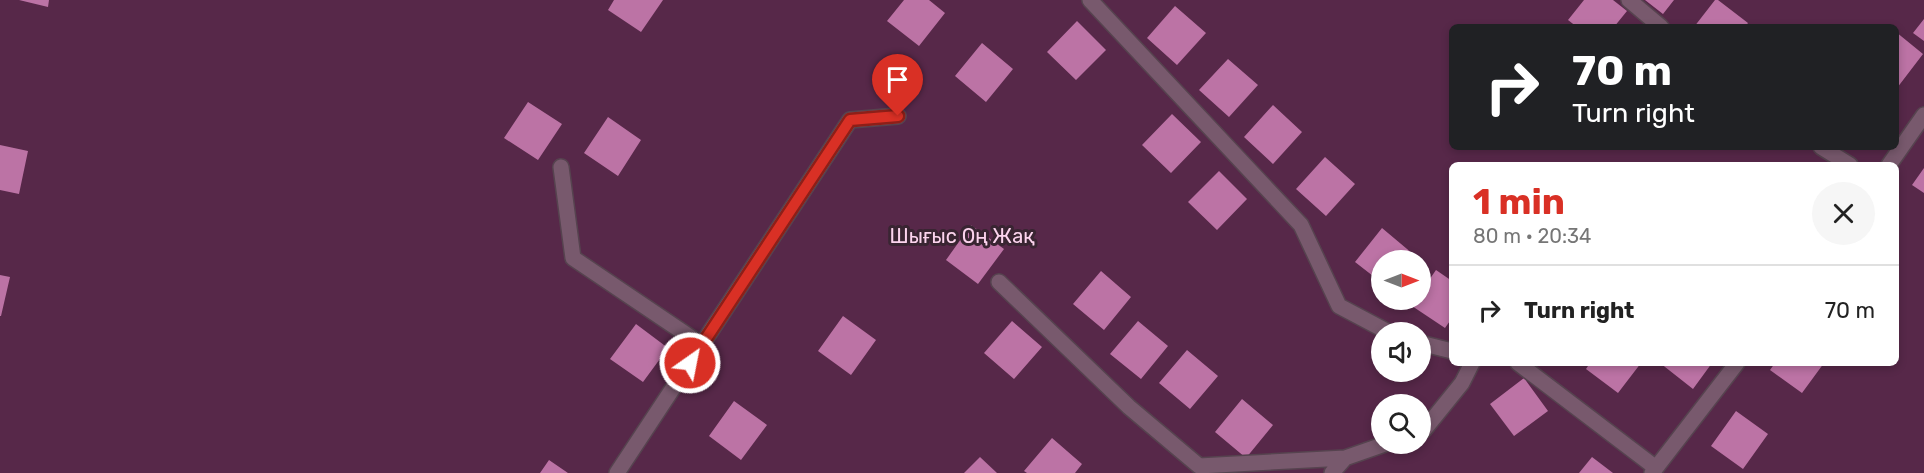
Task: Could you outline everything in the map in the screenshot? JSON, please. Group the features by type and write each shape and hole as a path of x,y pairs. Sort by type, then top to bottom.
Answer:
{"lane":[{"path":"1090,0 1301,225 1339,306 1371,323"},
{"path":"1629,0 1657,24"},
{"path":"1891,162 1924,115"},
{"path":"617,473 850,120 898,116"},
{"path":"1826,150 1845,162"},
{"path":"561,167 573,258 702,345"},
{"path":"999,282 1129,407 1199,466 1345,458 1371,449"},
{"path":"1431,346 1449,350"},
{"path":"1431,421 1462,383 1470,366"},
{"path":"1522,366 1654,470 1735,366"},
{"path":"1332,473 1345,458"}],"green space":[{"name":"Шығыс Оң Жақ","path":"0,0 1924,0 1924,473 0,473"}],"building":[{"path":"19,0 49,0 48,7"},
{"path":"614,0 663,0 641,32 608,10"},
{"path":"904,0 929,0 945,13 919,46 887,21"},
{"path":"1584,0 1613,0 1627,11 1616,24 1573,24 1568,20"},
{"path":"1645,0 1674,0 1663,14"},
{"path":"1715,0 1748,23 1747,24 1696,24"},
{"path":"1175,6 1206,33 1177,65 1147,38"},
{"path":"1924,19 1924,41 1913,33"},
{"path":"1077,21 1106,50 1076,80 1047,52"},
{"path":"1899,34 1923,54 1899,85"},
{"path":"982,43 1013,69 986,102 955,76"},
{"path":"1228,59 1258,85 1229,117 1199,90"},
{"path":"528,102 562,124 538,160 504,138"},
{"path":"1273,105 1302,132 1273,164 1244,137"},
{"path":"1172,114 1201,142 1171,173 1142,145"},
{"path":"608,117 641,140 618,176 584,153"},
{"path":"0,145 28,151 19,194 0,190"},
{"path":"1325,157 1355,184 1326,216 1296,189"},
{"path":"1924,168 1924,193 1912,185"},
{"path":"1219,171 1247,199 1217,230 1188,202"},
{"path":"971,225 1004,249 978,284 946,260"},
{"path":"1382,228 1408,250 1371,250 1371,274 1355,262"},
{"path":"1436,270 1449,279 1449,322 1445,328 1418,310 1431,310 1431,277"},
{"path":"1101,271 1131,297 1104,330 1073,304"},
{"path":"0,275 10,277 1,316 0,316"},
{"path":"843,316 876,340 851,375 818,351"},
{"path":"1012,321 1042,347 1014,379 984,353"},
{"path":"1138,321 1168,346 1141,379 1110,354"},
{"path":"636,324 668,348 643,382 610,359"},
{"path":"1187,350 1218,376 1190,409 1159,383"},
{"path":"1588,366 1639,366 1618,393 1586,369"},
{"path":"1664,366 1710,366 1693,389"},
{"path":"1773,366 1822,366 1802,393 1770,370"},
{"path":"1524,378 1548,411 1514,436 1490,404"},
{"path":"1242,399 1273,425 1246,458 1215,432"},
{"path":"734,401 767,425 741,460 709,436"},
{"path":"1736,411 1768,434 1743,469 1711,446"},
{"path":"1052,438 1082,464 1075,473 1027,473 1024,471"},
{"path":"980,457 997,473 964,473"},
{"path":"1592,457 1613,473 1579,473"},
{"path":"549,460 568,473 540,473"}],"route":[{"path":"690,363 850,120 898,116"}]}
